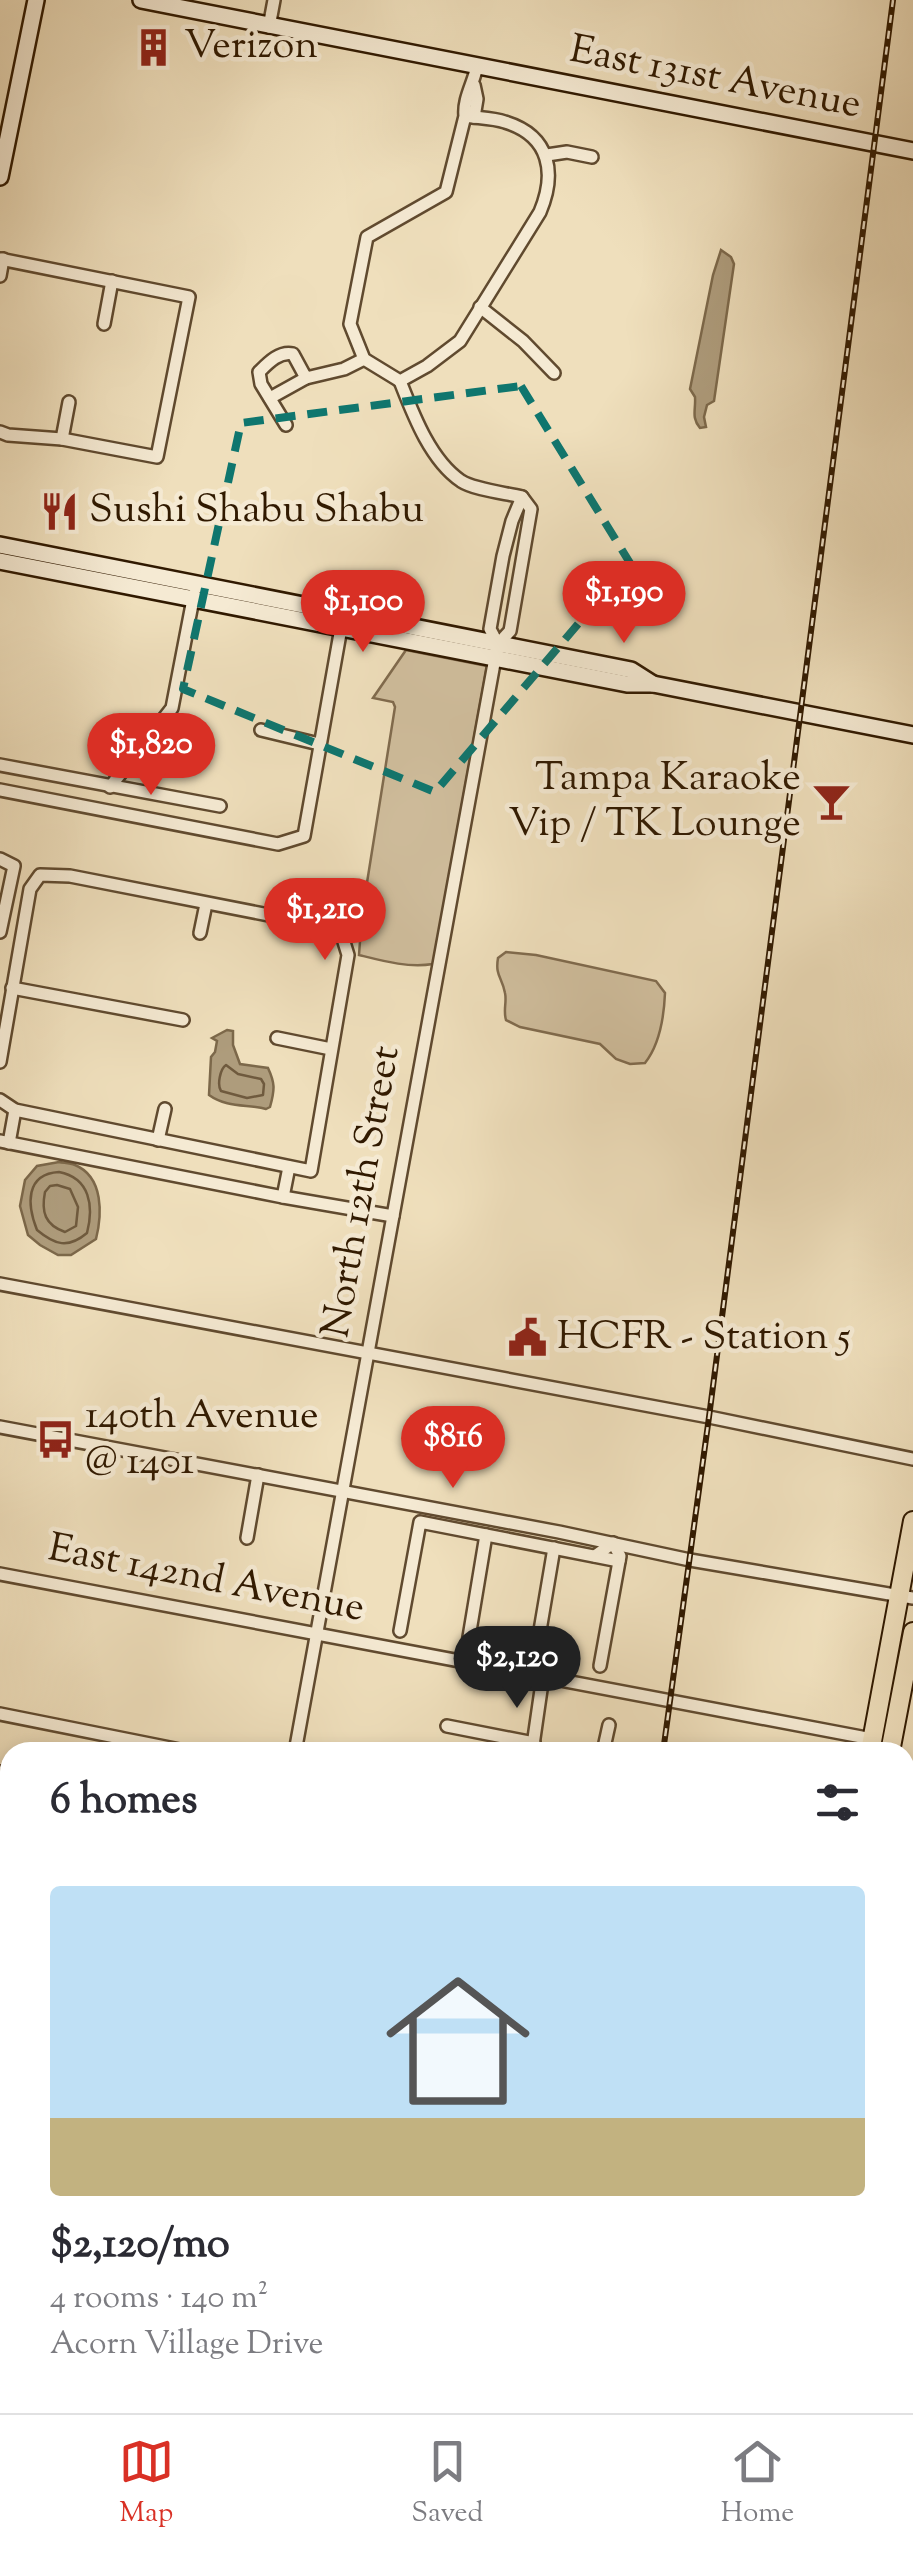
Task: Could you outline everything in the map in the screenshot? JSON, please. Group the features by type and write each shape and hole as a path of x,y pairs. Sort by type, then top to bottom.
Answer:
{"main road":[{"path":"0,177 36,0"},
{"name":"East 131st Avenue","path":"141,0 913,151"},
{"path":"0,546 341,628 497,651"},
{"path":"0,560 437,631 497,651 627,684 653,684 913,735"},
{"path":"341,628 437,631"},
{"path":"872,1742 907,1588 913,1522"},
{"path":"892,1742 913,1632"},
{"path":"877,1742 895,1726"}],"street":[{"path":"269,27 274,0"},
{"path":"477,66 467,96 470,116 446,192 367,238 350,324 364,359 400,381 426,440 447,468 464,483 522,497 531,509 510,631 497,651"},
{"path":"400,381 460,340 547,196 547,155 526,132 506,122 470,116"},
{"path":"547,155 566,152 592,157"},
{"path":"0,276 2,259 189,297 157,457 62,439 4,433"},
{"path":"104,324 112,282"},
{"path":"480,308 523,341 554,374"},
{"path":"286,425 261,384 260,372 270,360 288,353 293,354 306,378"},
{"path":"270,398 306,378 344,369 364,359"},
{"path":"62,439 69,402"},
{"path":"497,651 490,629 503,556 522,497"},
{"path":"110,787 172,708 195,592"},
{"path":"0,790 278,844 304,836 341,628"},
{"name":"North 12th Street","path":"297,1742 497,651"},
{"path":"261,730 319,744"},
{"path":"0,765 220,806"},
{"path":"0,859 14,866 0,932"},
{"path":"0,1062 30,888 40,875 70,876 340,929 348,955 311,1171 15,1110 0,1100"},
{"path":"200,932 206,904"},
{"path":"12,988 183,1020"},
{"path":"277,1038 331,1049"},
{"path":"158,1140 165,1109"},
{"path":"15,1110 4,1142 392,1216"},
{"path":"284,1197 289,1168"},
{"path":"0,1284 913,1459"},
{"path":"0,1427 690,1560 907,1588"},
{"path":"246,1538 258,1475"},
{"path":"400,1631 420,1522 619,1560"},
{"path":"468,1642 486,1535"},
{"path":"595,1556 613,1543"},
{"path":"600,1666 620,1556 613,1543"},
{"path":"536,1654 554,1548"},
{"name":"East 142nd Avenue","path":"0,1574 543,1676 852,1742"},
{"path":"534,1742 543,1676"},
{"path":"0,1714 140,1742"},
{"path":"605,1742 609,1725"},
{"path":"448,1726 510,1742"}],"highlighted area":[{"path":"521,386 630,563 435,792 183,689 241,423"}],"shaded area":[{"path":"406,650 487,666 433,964 424,965 359,955 395,707 393,702 373,698"},
{"path":"506,952 656,981 665,993 664,1011 658,1039 645,1063 630,1064 616,1059 600,1044 520,1027 506,1020 505,993 497,964"}],"water":[{"path":"721,250 734,264 714,401 707,405 706,427 700,428 690,389"},
{"path":"233,1031 240,1064 268,1068 274,1086 270,1107 230,1104 209,1095 211,1057 217,1041 212,1038"},
{"path":"59,1162 84,1171 99,1198 96,1239 71,1255 58,1255 28,1235 20,1206 25,1180 37,1166"}],"railway":[{"path":"664,1742 893,0"}],"place":[{"name":"Verizon","path":"154,47"},
{"name":"Sushi Shabu Shabu","path":"59,511"},
{"name":"Tampa Karaoke Vip / TK Lounge","path":"831,802"},
{"name":"HCFR - Station 5","path":"527,1338"},
{"name":"140th Avenue @ 1401","path":"55,1440"}]}
